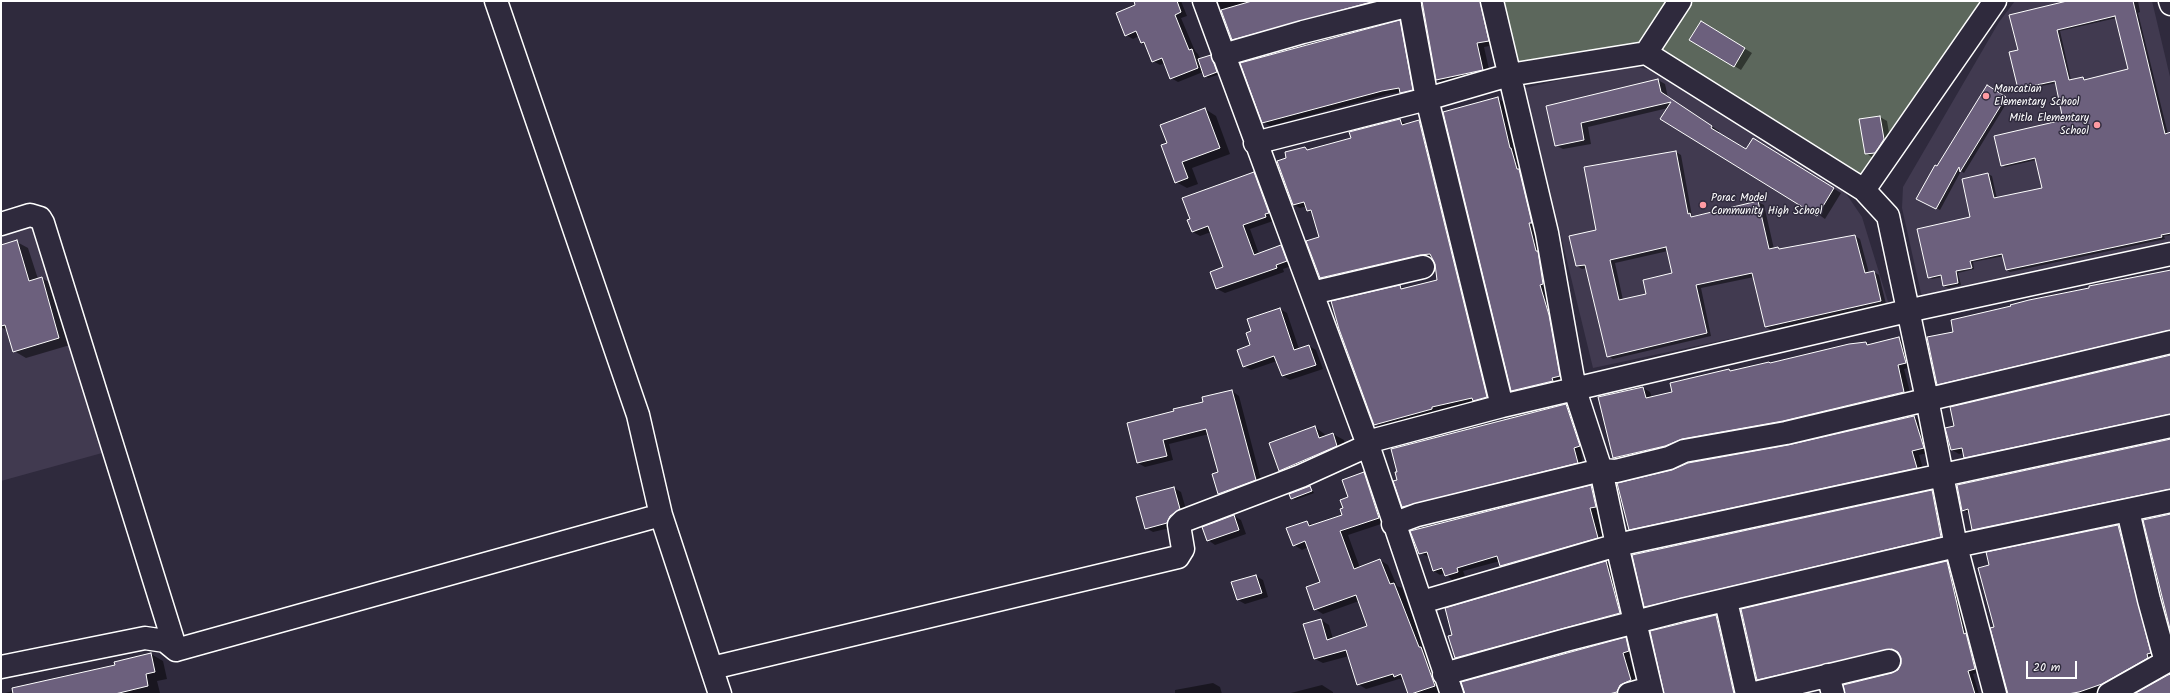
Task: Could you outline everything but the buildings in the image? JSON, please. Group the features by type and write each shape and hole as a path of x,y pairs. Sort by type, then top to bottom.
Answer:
{"street":[{"path":"496,1 638,415 661,515 720,694"},
{"path":"1492,1 1547,234 1575,390 1601,470 1651,691 1629,694"},
{"path":"1646,53 1680,1"},
{"path":"1864,190 1995,1"},
{"path":"1208,2 1223,55 1367,444 1393,524 1422,602 1444,674 1452,694"},
{"path":"1223,55 1409,3 1427,99 1502,406"},
{"path":"1256,143 1427,99 1509,75 1646,53 1864,190 1888,216 1943,476 1956,546 1995,694"},
{"path":"1,224 30,216 40,218 43,223 176,650"},
{"path":"712,668 1178,557 1183,549 1178,525 1183,521 1301,476 1367,444 1502,406 1908,311 2171,254"},
{"path":"1312,293 1423,267"},
{"path":"1393,524 1423,513 1601,470 1616,471 1669,458 1684,451 1786,433 2171,342"},
{"path":"1422,602 1617,545 2171,426"},
{"path":"1444,674 1635,622 1956,546 2171,501"},
{"path":"2109,694 2169,660 2149,600 2128,511"},
{"path":"176,650 661,515"},
{"path":"1726,601 1747,694"},
{"path":"1,667 145,638 165,641 176,650"},
{"path":"1750,694 1831,685 1889,661"}],"shaded area":[{"path":"2015,1 2152,1 2171,81 2171,241 1922,298 1902,208 1903,187 1999,22"},
{"name":"Porac Model Community High School","path":"1625,65 1652,70 1845,192 1862,217 1889,305 1593,368 1525,88"},
{"path":"35,221 102,453 1,481 1,232"}],"green space":[{"path":"1492,1 1995,1 1864,190 1646,53 1509,75"}],"place":[{"name":"Mancatian Elementary School","path":"1986,96"},
{"name":"Mitla Elementary School","path":"2097,125"},
{"name":"Porac Model Community High School","path":"1703,205"}]}
